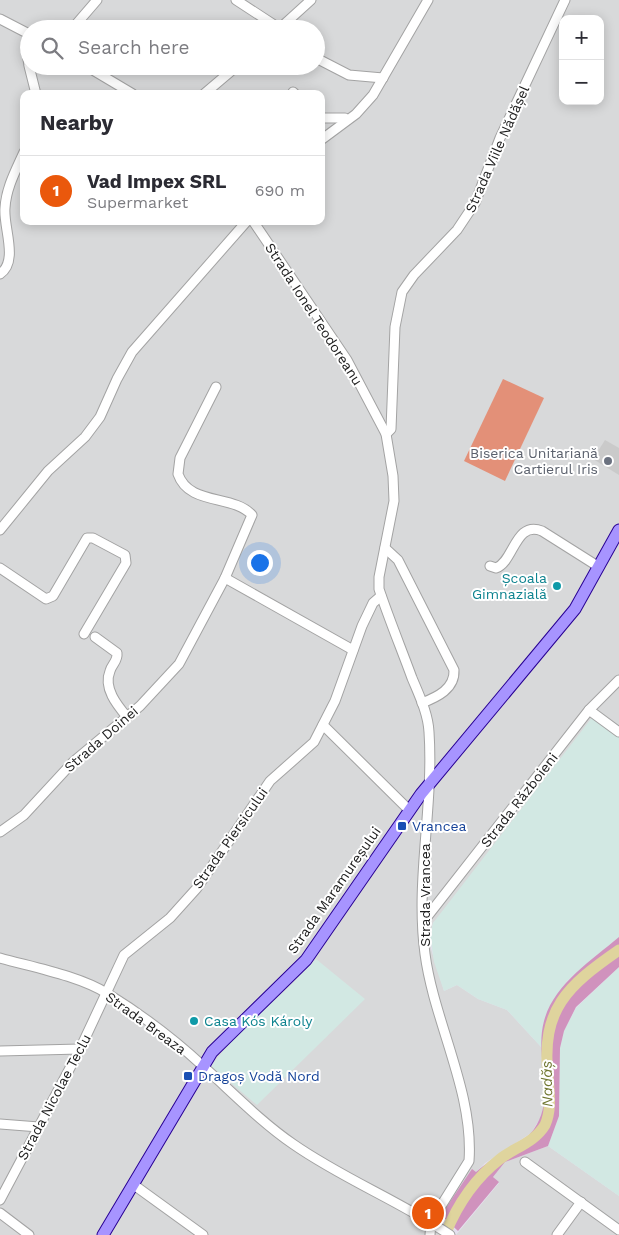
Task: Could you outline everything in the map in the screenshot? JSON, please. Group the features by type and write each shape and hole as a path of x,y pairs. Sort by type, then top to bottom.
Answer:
{"main road":[{"name":"Strada Maramureșului","path":"103,1235 203,1066 223,1040 306,960 409,810 575,609 619,530"}],"street":[{"path":"80,20 97,0"},
{"path":"236,0 266,20"},
{"path":"289,20 311,0"},
{"path":"325,137 364,105 383,78 428,0"},
{"name":"Strada Viile Nădășel","path":"385,548 394,501 393,476 386,434 391,429 395,327 402,292 414,275 457,230 474,203 500,138 565,0"},
{"path":"0,19 20,31"},
{"path":"325,62 349,74 383,78"},
{"path":"31,75 35,90"},
{"path":"101,75 126,90"},
{"path":"209,90 226,75"},
{"path":"325,118 345,118 347,120"},
{"path":"0,274 7,268 10,256 5,208 8,193 20,162"},
{"path":"0,530 48,471 86,437 100,417 117,379 132,352 243,225"},
{"name":"Strada Ionel Teodoreanu","path":"255,225 347,360 386,434"},
{"name":"Strada Doinei","path":"0,832 30,809 73,762 127,718 179,664 225,578 252,515 240,508 187,489 178,474 180,458 216,387"},
{"path":"490,566 496,568 501,566 516,541 525,532 534,529 542,531 599,567"},
{"path":"0,568 46,599 52,596 87,538 93,538 125,555 126,563 84,634"},
{"path":"385,548 398,560 454,670 454,678 445,691 422,703"},
{"name":"Strada Vrancea","path":"385,548 378,582 381,596 422,703 429,732 422,922 431,985 465,1107 469,1149 468,1161 430,1235"},
{"path":"225,578 353,650"},
{"name":"Strada Piersicului","path":"106,992 124,955 170,918 197,888 266,788 308,750 335,701 353,650 373,603 381,596"},
{"path":"95,637 117,653 117,660 109,675 109,686 114,700 127,718"},
{"name":"Strada Războieni","path":"422,922 589,710 619,680"},
{"path":"589,710 619,732"},
{"path":"323,725 409,810"},
{"name":"Strada Breaza","path":"0,958 54,973 106,992 156,1028 203,1066 268,1126 293,1144 319,1161 434,1224 450,1235"},
{"name":"Strada Nicolae Teclu","path":"0,1200 80,1049 106,992"},
{"path":"0,1051 80,1049"},
{"path":"0,1124 39,1127"},
{"path":"525,1162 619,1230"},
{"path":"134,1185 203,1235"},
{"path":"557,1235 581,1202"},
{"path":"0,1213 30,1235"}],"shaded area":[{"path":"0,0 619,0 619,735 433,923 430,936 431,949 444,991 457,985 478,999 507,1010 542,1048 546,1099 541,1117 531,1133 485,1163 476,1172 472,1170 441,1215 440,1235 0,1235"},
{"path":"503,379 544,398 505,481 464,461"},
{"path":"605,440 619,448 619,475 593,459"},
{"path":"594,715 619,735 619,937 567,981 544,1022 542,1048 507,1010 478,999 457,985 444,991 434,962 430,936 433,923"},
{"path":"619,937 619,967 576,1007 564,1031 560,1048 559,1116 548,1146 505,1162 493,1177 499,1182 458,1231 441,1215 472,1169 476,1172 523,1140 534,1129 541,1116 545,1090 541,1049 542,1035 544,1021 549,1008 565,984"},
{"path":"316,959 365,999 257,1105 211,1066 237,1034 289,987"},
{"path":"619,967 619,1196 548,1146 559,1116 560,1048 564,1031 576,1008"},
{"path":"548,1146 619,1196 619,1235 456,1235 499,1183 493,1177 505,1162"}],"waterway":[{"name":"Nadăș","path":"445,1235 467,1193 482,1175 500,1159 536,1136 545,1125 550,1101 547,1053 549,1033 554,1016 561,1001 572,988 585,975 619,950"}],"place":[{"name":"Biserica Unitariană Cartierul Iris","path":"608,461"},
{"name":"Școala Gimnazială","path":"557,586"},
{"name":"Vrancea","path":"402,826"},
{"name":"Casa Kós Károly","path":"194,1021"},
{"name":"Dragoș Vodă Nord","path":"188,1076"},
{"name":"Vad Impex SRL","path":"428,1213"}]}
